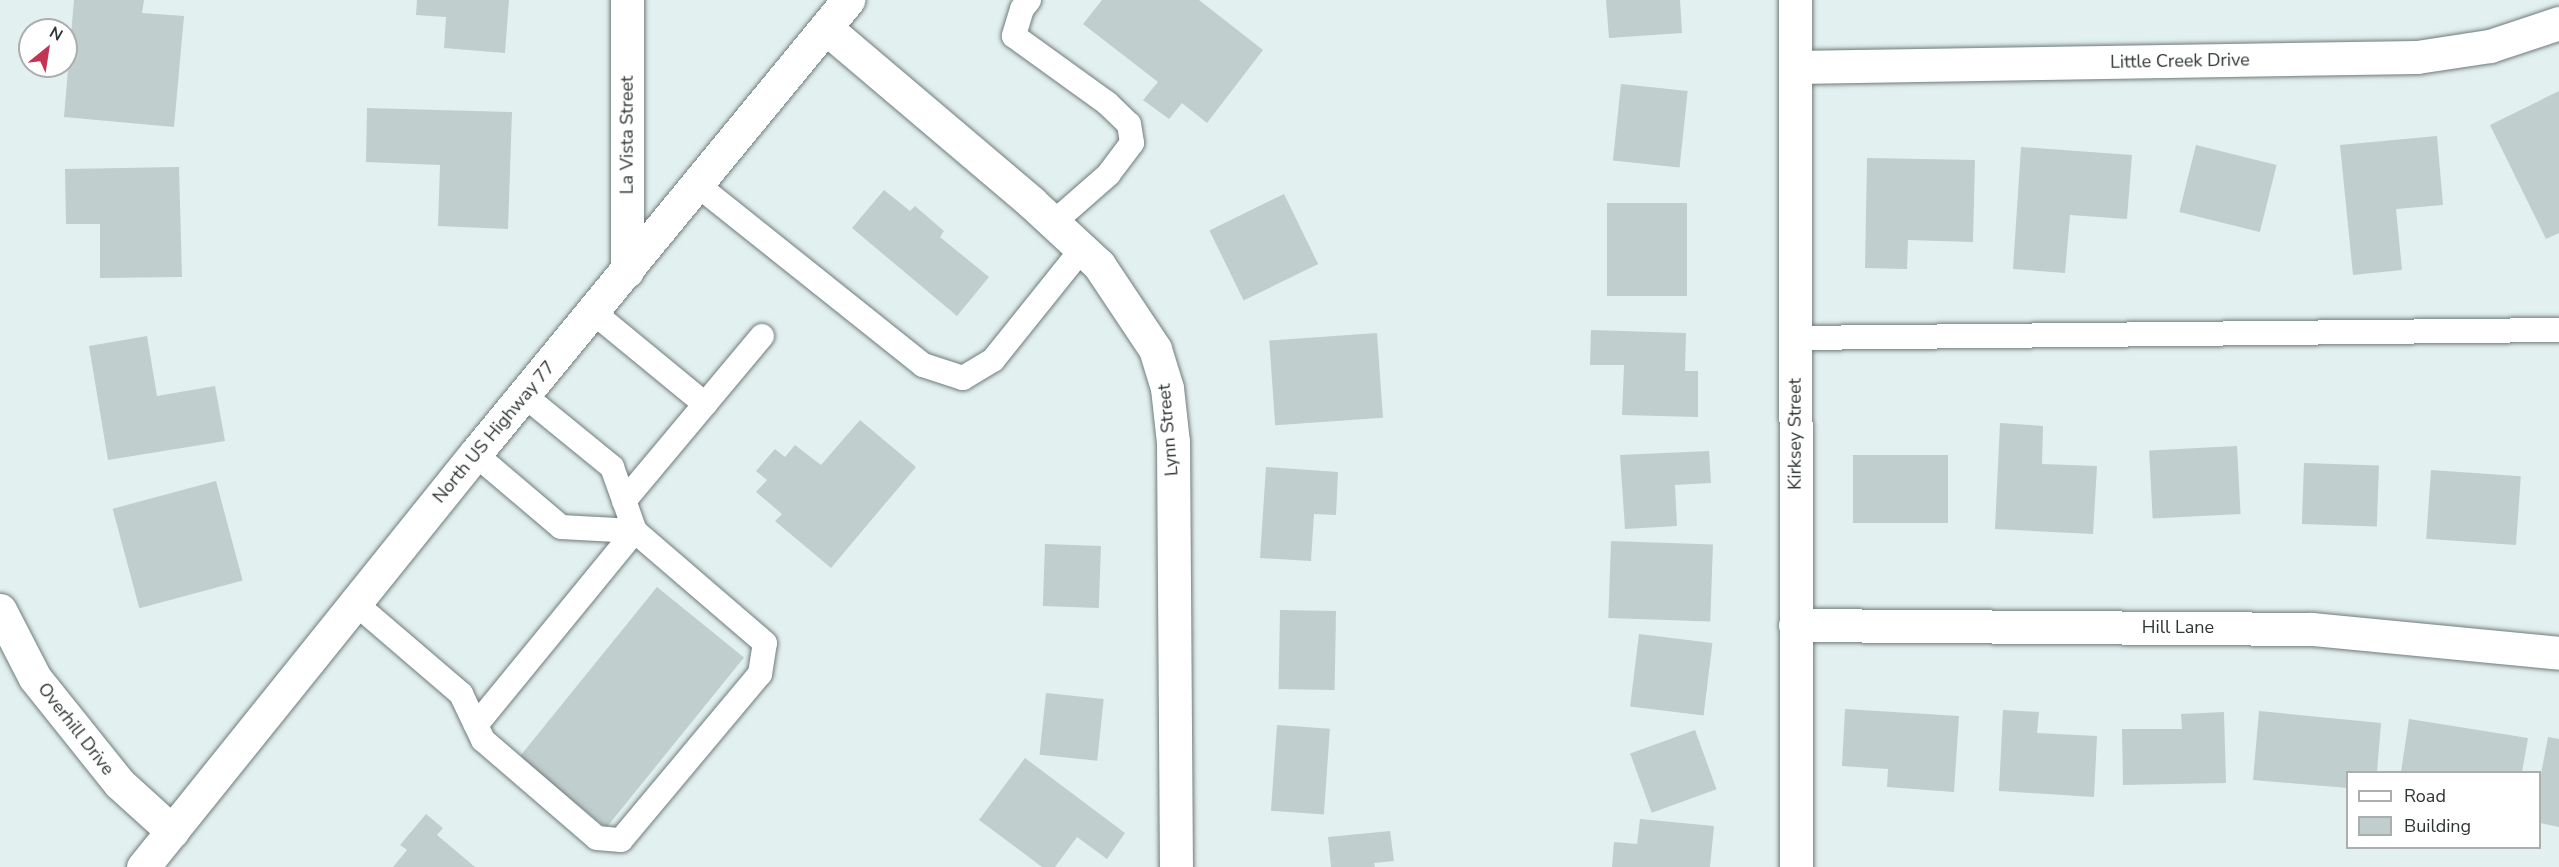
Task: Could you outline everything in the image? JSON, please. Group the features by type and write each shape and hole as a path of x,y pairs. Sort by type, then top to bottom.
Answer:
{"street":[{"name":"La Vista Street","path":"627,0 627,271"},
{"name":"North US Highway 77","path":"143,867 475,454 627,271 695,183 848,0"},
{"name":"Kirksey Street","path":"1795,0 1796,867"},
{"name":"Little Creek Drive","path":"1795,66 2417,57 2490,46 2559,23"},
{"name":"Lynn Street","path":"826,28 1099,265 1155,349 1167,388 1173,442 1176,867"},
{"name":"Overhill Drive","path":"0,610 42,686 119,783 172,831"},
{"name":"Hill Lane","path":"1795,625 2312,628 2559,653"}],"lane":[{"path":"1029,0 1014,36 1107,103 1129,124 1132,142 1109,174 1053,223"},
{"path":"695,183 923,365 963,378 993,360 1082,249"},
{"path":"593,312 705,404"},
{"path":"1794,338 2559,330"},
{"path":"624,501 762,336"},
{"path":"355,603 460,694 483,740 597,838 621,840 760,675 765,643 636,531 612,467 525,396"},
{"path":"475,454 561,527 636,531"},
{"path":"476,725 636,531"}],"building":[{"path":"74,0 144,0 142,13 184,16 174,127 64,117 67,78 78,78 78,18 72,18"},
{"path":"417,0 509,0 505,53 444,48 446,17 416,15"},
{"path":"1102,0 1199,0 1263,50 1207,123 1182,103 1169,119 1143,100 1158,82 1083,24"},
{"path":"1606,0 1680,0 1682,33 1609,38"},
{"path":"1621,84 1688,91 1680,168 1613,161"},
{"path":"2559,91 2559,233 2546,239 2490,125"},
{"path":"367,108 512,112 508,229 438,226 440,165 366,162"},
{"path":"2437,136 2443,205 2396,209 2402,270 2353,275 2340,145"},
{"path":"2196,145 2277,165 2260,232 2179,212"},
{"path":"2021,147 2132,155 2127,219 2070,215 2065,273 2013,269"},
{"path":"1867,158 1975,160 1973,242 1908,240 1907,269 1865,268"},
{"path":"179,167 182,277 100,278 100,224 66,224 65,169"},
{"path":"884,190 910,211 915,206 944,231 940,237 989,277 957,316 852,228"},
{"path":"1284,194 1318,264 1244,300 1209,230"},
{"path":"1607,203 1687,203 1687,296 1607,296"},
{"path":"1591,330 1686,333 1685,371 1698,371 1698,417 1622,415 1624,365 1590,365"},
{"path":"1377,333 1383,418 1275,425 1269,341"},
{"path":"147,336 157,396 215,386 225,441 108,460 89,346"},
{"path":"860,420 916,467 831,568 775,521 782,514 756,492 767,480 756,471 775,449 785,457 795,445 821,465"},
{"path":"2000,423 2043,426 2042,464 2097,466 2093,534 1995,529"},
{"path":"2237,446 2241,514 2153,519 2149,451"},
{"path":"1709,451 1711,483 1675,485 1677,526 1625,529 1620,455"},
{"path":"1853,455 1948,455 1948,523 1853,523"},
{"path":"2304,463 2379,466 2377,527 2302,524"},
{"path":"1266,467 1338,472 1336,515 1314,514 1311,561 1260,558"},
{"path":"2431,470 2521,476 2516,545 2426,539"},
{"path":"216,481 243,580 139,608 113,509"},
{"path":"1611,541 1713,545 1710,622 1608,618"},
{"path":"1045,544 1101,546 1099,608 1043,606"},
{"path":"657,587 744,657 606,828 519,757"},
{"path":"1280,610 1336,611 1335,690 1279,689"},
{"path":"1639,634 1712,643 1704,715 1630,706"},
{"path":"1046,693 1104,699 1097,761 1040,755"},
{"path":"1845,709 1959,716 1954,792 1887,787 1888,769 1842,766"},
{"path":"2003,710 2039,712 2037,733 2097,736 2094,797 1999,791"},
{"path":"2259,711 2381,723 2377,771 2346,771 2346,788 2253,780"},
{"path":"2224,712 2226,783 2123,785 2122,729 2182,729 2181,714"},
{"path":"2409,719 2528,738 2522,771 2401,771"},
{"path":"1277,725 1330,729 1324,814 1271,811"},
{"path":"1695,730 1717,789 1652,813 1630,754"},
{"path":"2548,737 2559,739 2559,827 2541,823 2541,774"},
{"path":"1025,758 1125,833 1107,859 1077,837 1055,867 1042,867 979,820"},
{"path":"426,814 443,828 437,835 475,867 393,867 407,850 400,845"},
{"path":"1640,819 1714,826 1710,867 1612,867 1614,842 1637,844"},
{"path":"1390,831 1394,861 1374,863 1375,867 1331,867 1328,837"}]}
